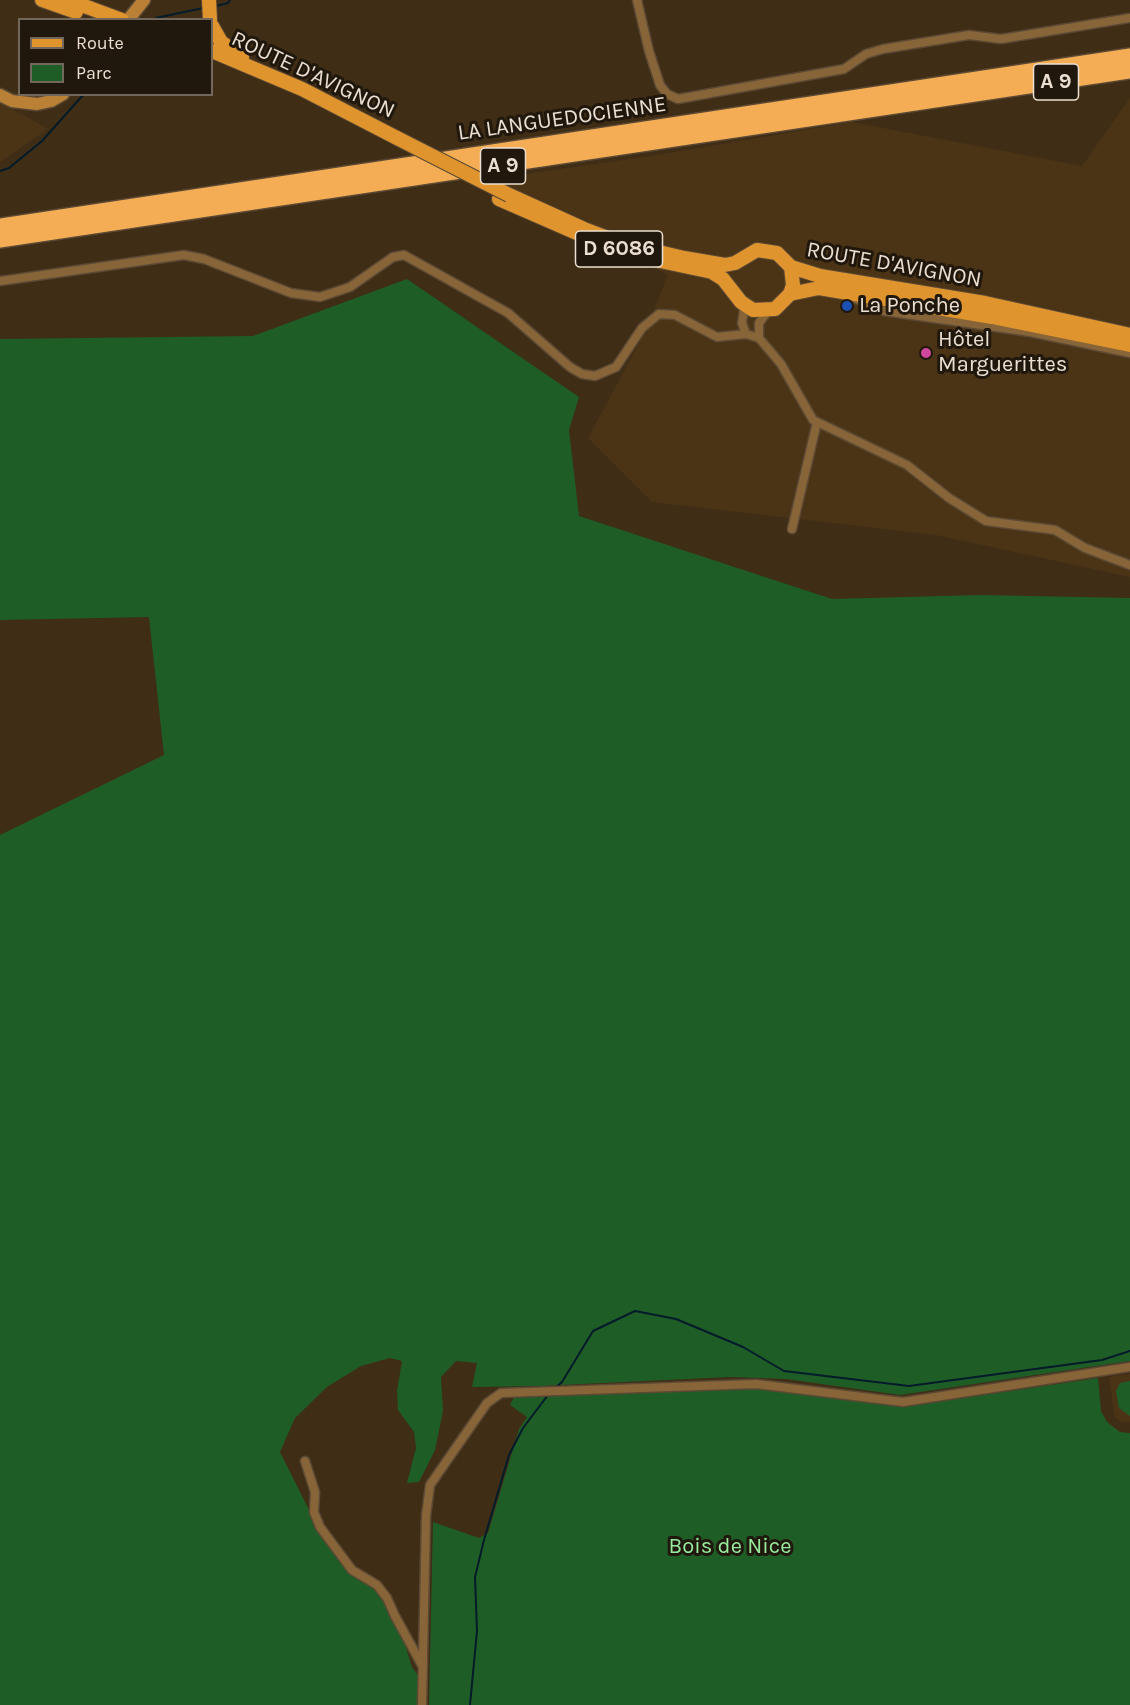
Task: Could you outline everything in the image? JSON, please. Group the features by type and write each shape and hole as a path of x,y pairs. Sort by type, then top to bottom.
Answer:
{"highway":[{"path":"1113,58 1130,47"},
{"name":"LA LANGUEDOCIENNE","path":"0,226 1130,56"},
{"name":"LA LANGUEDOCIENNE","path":"0,240 1130,71"},
{"path":"1106,75 1130,82"}],"main road":[{"path":"42,0 91,18"},
{"path":"68,0 118,18"},
{"path":"210,0 210,18"},
{"path":"131,18 143,2"},
{"path":"213,27 228,48 302,89"},
{"name":"ROUTE D'AVIGNON","path":"213,51 302,89 396,141"},
{"name":"ROUTE D'AVIGNON","path":"213,61 396,141"},
{"path":"0,89 19,102"},
{"path":"0,95 19,102 44,104 59,96"},
{"name":"D 6086","path":"396,141 558,227 646,258 712,272 723,279 739,299"},
{"name":"D 6086","path":"504,197 575,226 643,249 721,265 740,260"},
{"path":"757,250 767,250 777,253 791,267 793,285 790,294 781,305 768,311 753,310 739,299 732,274 740,260 757,250"},
{"name":"ROUTE D'AVIGNON","path":"791,267 820,276 985,303 1130,335"},
{"name":"ROUTE D'AVIGNON","path":"790,294 819,288 992,317 1130,345"}],"street":[{"path":"637,0 649,51 660,84 667,94 680,99 844,69 866,54 969,34 1001,39 1130,18"},
{"path":"0,281 184,255 204,259 291,293 314,297 342,291 393,257 404,255 508,313 570,368 582,374 595,376 616,367 642,328 659,314 675,315 717,337 746,334 759,338 782,364 808,413 817,422 907,465 949,498 981,519 997,524 1022,524 1060,531 1085,548 1130,565"},
{"path":"838,291 884,311 1030,332 1130,353"},
{"path":"739,299 744,310 742,323 746,334"},
{"path":"759,338 759,323 768,311"},
{"path":"792,529 817,422"},
{"path":"422,1705 426,1516 430,1485 487,1402 501,1393 756,1384 903,1402 1130,1367"},
{"path":"305,1461 315,1492 314,1512 320,1527 352,1570 377,1585 387,1598 394,1616 423,1668"}],"shaded area":[{"path":"1130,98 1130,577 936,535 652,502 588,438 644,334 668,275 489,179 651,156 852,122 1082,166"},
{"path":"0,102 48,129 0,162"},
{"path":"1130,1374 1130,1422 1123,1422 1115,1418 1109,1377"}],"green space":[{"path":"407,279 579,397 569,430 579,516 832,599 980,595 1130,598 1130,1361 900,1395 786,1379 731,1377 472,1387 477,1363 456,1361 441,1377 443,1411 435,1450 419,1482 407,1483 416,1448 414,1432 398,1410 397,1391 402,1361 390,1358 361,1366 327,1387 295,1418 280,1452 325,1542 353,1576 370,1584 383,1598 392,1620 402,1635 412,1667 419,1677 418,1705 0,1705 0,835 164,755 149,617 0,620 0,339 253,336"},
{"name":"Bois de Nice","path":"1098,1378 1101,1411 1107,1422 1120,1432 1130,1433 1130,1705 429,1705 433,1522 479,1538 488,1533 519,1429 527,1417 510,1405 515,1395 743,1387 903,1407"},
{"path":"1130,1381 1130,1416 1119,1408 1116,1391 1120,1383"}],"waterway":[{"path":"216,6 228,3 230,0"},
{"path":"156,18 203,8"},
{"path":"0,171 9,168 42,141 82,96"},
{"path":"554,1389 562,1382 593,1331 635,1311 676,1319 743,1347 784,1371 909,1386 1102,1360 1130,1351"},
{"path":"470,1705 477,1631 475,1577 484,1540 509,1455 523,1428 548,1395"}],"place":[{"name":"La Ponche","path":"847,306"},
{"name":"Hôtel Marguerittes","path":"926,353"}]}
